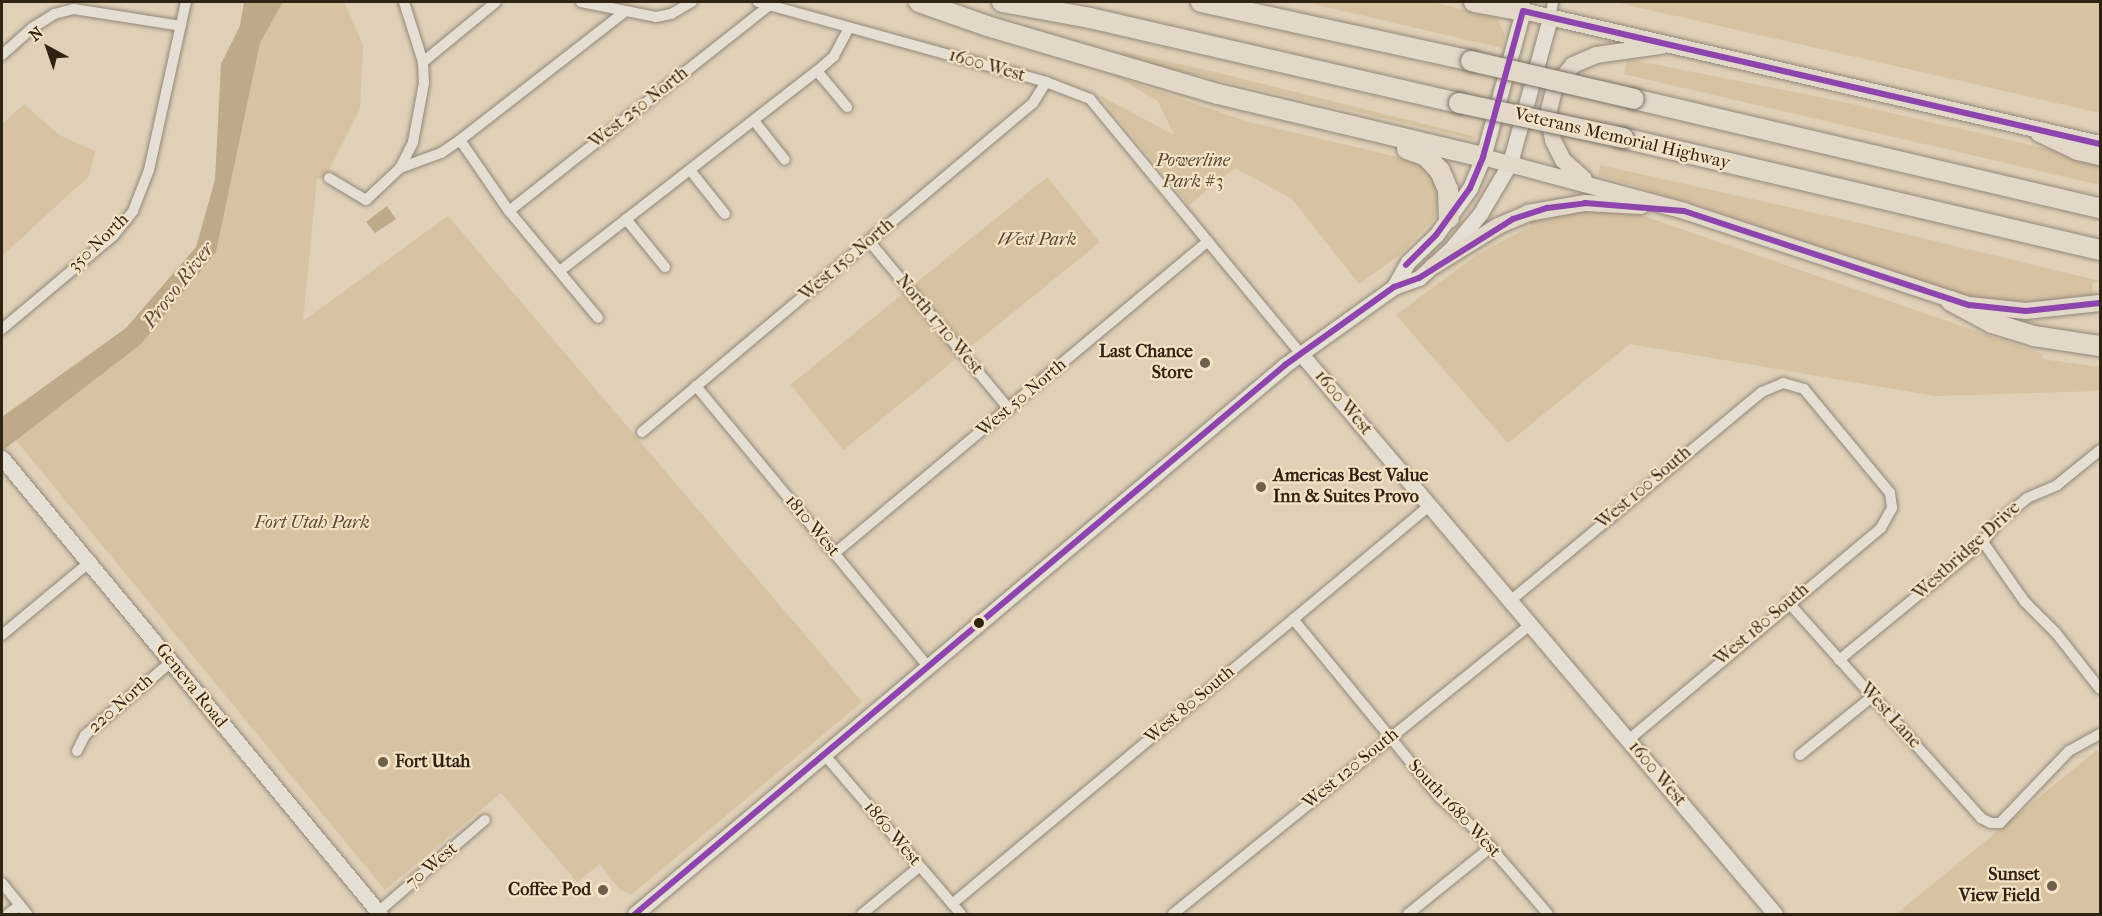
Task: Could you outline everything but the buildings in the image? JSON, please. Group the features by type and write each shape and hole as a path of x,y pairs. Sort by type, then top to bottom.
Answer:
{"highway":[{"path":"919,2 987,26 1180,84 1483,157"},
{"name":"Veterans Memorial Highway","path":"1002,2 1090,18 1459,103 1623,138 2100,250"},
{"path":"1201,2 1470,61 2100,208"},
{"path":"1474,2 1524,6"},
{"path":"2040,132 2078,150 2100,155"},
{"path":"1381,134 1393,144 1426,156 1440,171 1448,190 1449,218"},
{"path":"1951,301 1992,323 2034,336 2100,346"}],"main road":[{"path":"1394,287 1408,262 1449,218 1470,188 1483,157 1524,6 1552,10 1665,45 2100,144"},
{"path":"635,915 1285,365 1394,287 1419,278 1432,267 1468,230 1510,163 1552,10"},
{"path":"1588,183 1563,160 1553,140 1548,114 1555,86 1573,65 1596,55 1665,45"},
{"path":"1483,157 1588,183 1684,211 1951,301 1999,309 2054,311 2100,303"},
{"path":"1432,267 1498,226 1547,208 1604,203 1684,211"},
{"name":"1600 West","path":"1302,355 1775,915"},
{"name":"Geneva Road","path":"2,458 91,561 171,662 379,913"}],"street":[{"name":"350 North","path":"2,329 113,236 133,211 149,170 186,2"},
{"path":"329,178 366,200 399,168 412,142 421,109 423,62 404,2"},
{"path":"423,62 496,2"},
{"path":"581,2 664,16 692,2"},
{"name":"1600 West","path":"758,2 1046,82 1090,99 1302,355"},
{"name":"West 250 North","path":"508,211 770,5"},
{"path":"2,55 40,24 74,9 181,26"},
{"path":"399,168 441,153 460,140 626,11"},
{"path":"561,270 755,122 817,71 834,56 849,28"},
{"path":"817,71 847,108"},
{"name":"West 150 North","path":"642,432 1033,103 1046,82"},
{"path":"755,122 786,160"},
{"path":"460,140 508,211 561,270 598,318"},
{"path":"690,170 725,214"},
{"path":"626,219 665,267"},
{"name":"North 1710 West","path":"869,241 1009,409"},
{"name":"West 50 North","path":"835,553 1208,241"},
{"name":"West 100 South","path":"1510,601 1762,392 1783,383 1804,389 1890,494 1892,508"},
{"name":"1810 West","path":"696,386 928,666"},
{"name":"Westbridge Drive","path":"1839,660 1983,542 1999,521 2027,498 2057,484 2100,450"},
{"name":"West 80 South","path":"952,904 1429,506"},
{"name":"West 180 South","path":"1628,740 1788,602 1881,528 1892,508"},
{"path":"1983,542 2025,602 2056,633 2100,689"},
{"path":"2,635 91,561"},
{"name":"West Lane","path":"1788,602 1981,818 1995,824 2008,816 2069,751 2100,734"},
{"name":"South 1680 West","path":"1293,619 1439,797 1491,847 1548,915"},
{"name":"West 120 South","path":"1173,915 1389,737 1530,625"},
{"name":"220 North","path":"77,751 85,735 171,662"},
{"path":"1800,755 1872,697"},
{"name":"1860 West","path":"824,753 961,915"},
{"name":"70 West","path":"379,913 485,820"},
{"path":"1408,915 1491,847"},
{"path":"862,915 919,867"},
{"path":"2,883 27,915"},
{"path":"8,915 20,905"}],"green space":[{"name":"Fort Utah Park","path":"283,2 344,2 363,45 360,109 325,178 317,178 303,321 448,216 862,702 631,895 619,889 600,864 577,882 501,793 385,890 15,439 140,344 216,252 260,43"},
{"path":"1305,2 1433,2 1497,18 1505,35 1502,48"},
{"path":"1615,2 2100,2 2100,113 1843,54"},
{"path":"1122,51 1477,137 1472,139 1158,66 1121,55"},
{"path":"1628,59 1834,100 2083,157 2100,162 2100,185 1624,74"},
{"name":"Powerline Park #3","path":"1115,76 1245,121 1419,162 1430,171 1439,187 1436,217 1401,254 1359,284 1292,199 1235,168 1189,205 1099,95 1174,135 1158,101"},
{"path":"24,104 59,135 95,151 89,176 2,256 2,124"},
{"path":"1600,165 1864,224 2100,281 2092,284 2093,295 2080,298 2038,302 1968,298 1698,205 1598,175"},
{"name":"West Park","path":"1047,177 1100,242 843,450 791,385"},
{"path":"1584,209 1635,213 2043,354 2042,359 2100,367 2100,391 1935,396 1630,344 1508,443 1396,315 1478,254 1531,226 1530,221"},
{"path":"2097,750 2100,753 2100,914 1896,914"}],"water":[{"name":"Provo River","path":"244,2 283,2 260,43 216,252 141,344 2,451 2,417 126,328 196,247 215,180 221,64 240,26"},
{"path":"387,206 396,219 375,233 366,222"}],"transit line":[{"path":"1406,265 1436,235 1470,188 1483,157 1523,11 2100,144"},
{"path":"635,914 1285,365 1394,287 1419,278 1513,219 1547,208 1585,203 1684,211 1969,305 2026,311 2100,303"}],"place":[{"name":"Last Chance Store","path":"1205,363"},
{"name":"Americas Best Value Inn & Suites Provo","path":"1261,487"},
{"name":"Fort Utah","path":"383,762"},
{"name":"Sunset View Field","path":"2052,886"},
{"name":"Coffee Pod","path":"603,890"}]}
